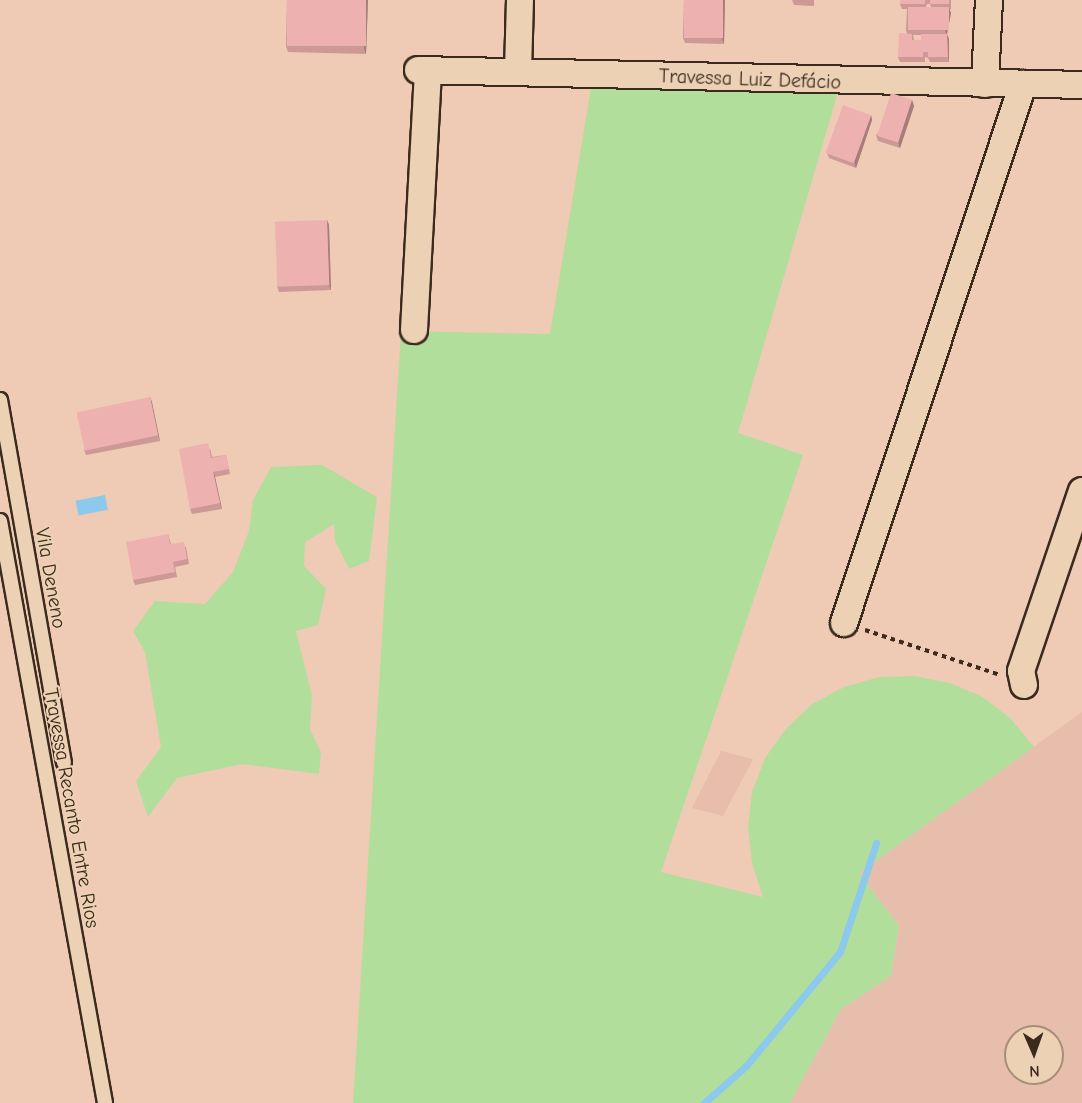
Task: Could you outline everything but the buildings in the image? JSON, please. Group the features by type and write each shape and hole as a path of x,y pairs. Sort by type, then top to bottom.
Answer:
{"street":[{"path":"518,71 520,0"},
{"path":"985,84 989,0"},
{"name":"Travessa Luiz Defácio","path":"414,330 423,71 518,71 1082,85"},
{"path":"844,624 1023,84"},
{"path":"1023,678 1082,491"}],"lane":[{"name":"Vila Deneno","path":"0,400 64,762"},
{"name":"Travessa Recanto Entre Rios","path":"0,521 105,1103"}],"path":[{"path":"844,624 1004,676 1023,678"}],"shaded area":[{"path":"1082,712 1082,1103 790,1103 841,1009 891,976 899,926 859,873"},
{"path":"721,751 753,759 723,816 692,808"}],"green space":[{"path":"591,88 838,92 738,433 803,455 661,872 763,897 752,863 748,827 752,792 765,758 786,729 812,704 844,687 879,677 915,676 950,683 983,697 1011,719 1034,747 859,873 899,926 891,976 841,1009 790,1103 353,1103 401,331 550,334"},
{"path":"322,465 377,497 369,561 349,569 335,541 334,524 305,542 304,566 326,589 318,625 296,631 312,695 310,729 321,752 319,774 242,764 177,778 148,817 136,781 161,747 145,652 133,631 155,601 205,604 233,572 249,531 253,500 271,467"}],"water":[{"path":"105,495 108,510 78,515 76,501"}],"waterway":[{"path":"704,1103 746,1066 840,952 876,843"}]}
